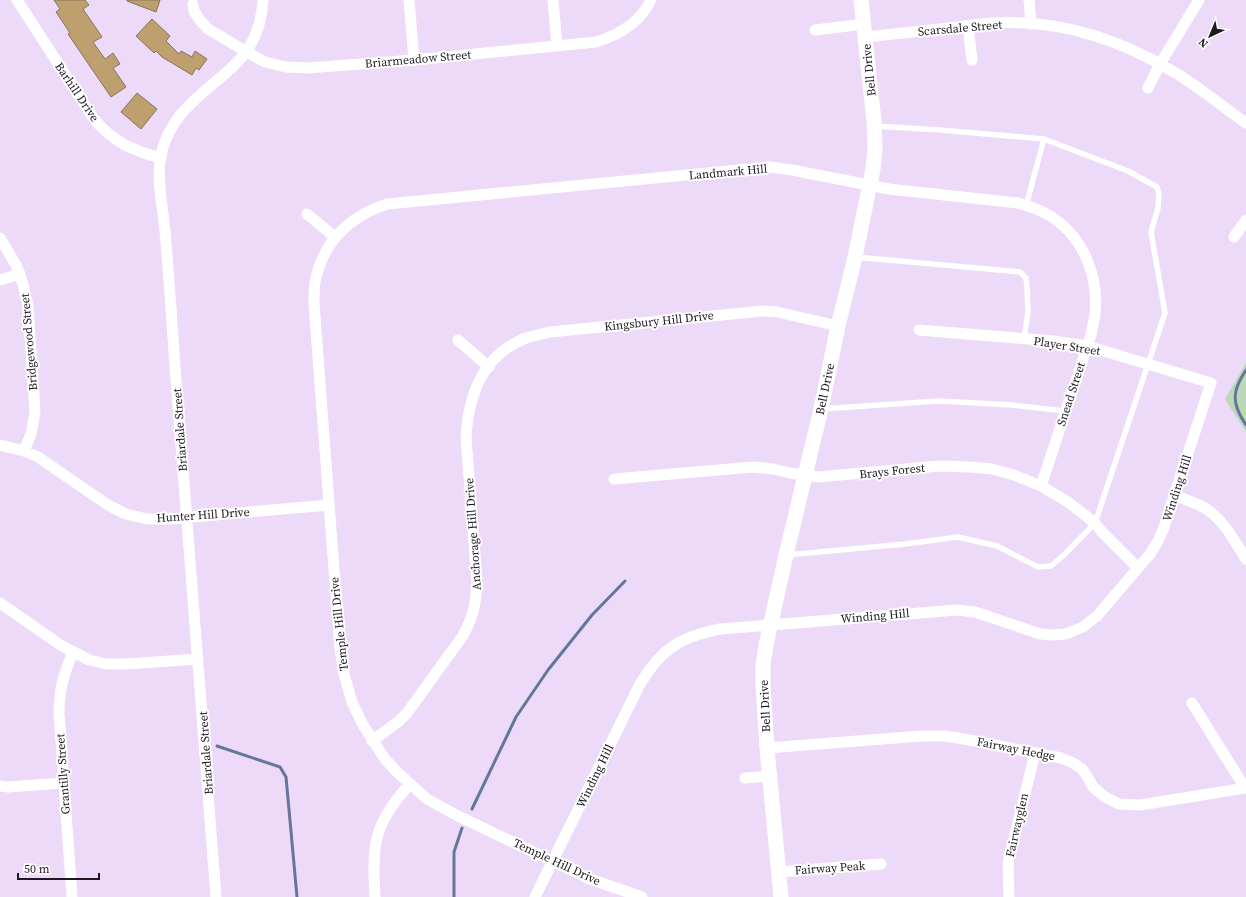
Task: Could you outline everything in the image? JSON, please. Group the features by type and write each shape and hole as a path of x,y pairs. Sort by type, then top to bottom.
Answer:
{"street":[{"name":"Barhill Drive","path":"17,0 100,127 125,146 144,154 161,158"},
{"name":"Briardale Street","path":"216,897 165,228 159,177 161,158 170,131 181,112 188,104 230,70 246,52 256,35 262,16 263,0"},
{"path":"409,0 414,60"},
{"path":"553,0 557,46"},
{"name":"Briarmeadow Street","path":"193,4 194,11 208,29 246,52 265,62 286,67 307,68 414,60 596,42 612,37 626,29 639,18 651,0"},
{"name":"Bell Drive","path":"781,897 767,748 763,665 786,555 855,257 873,169 875,149 874,126 861,0"},
{"path":"1029,0 1032,24"},
{"path":"1148,88 1160,64 1199,0"},
{"name":"Scarsdale Street","path":"815,30 865,31 968,26 992,23 1032,24 1077,31 1106,39 1135,51 1160,64 1192,84 1246,123"},
{"path":"968,26 972,60"},
{"name":"Landmark Hill","path":"335,237 358,217 387,204 770,167 792,170 869,187 1026,206 1047,214 1071,233 1087,258 1092,278"},
{"path":"307,214 335,237"},
{"path":"1234,237 1246,220"},
{"name":"Temple Hill Drive","path":"335,237 327,249 321,263 315,283 314,304 340,649 344,674 352,702 362,725 385,759 427,799 449,812 590,879 642,897"},
{"name":"Bridgewood Street","path":"0,238 20,274 28,306 35,412 31,434 24,451"},
{"path":"0,280 20,274"},
{"name":"Snead Street","path":"1041,486 1091,335 1095,313 1095,291 1092,278"},
{"name":"Kingsbury Hill Drive","path":"489,367 499,356 516,343 526,338 550,332 762,311 777,312 838,326"},
{"name":"Player Street","path":"919,330 1053,341 1087,346 1211,383"},
{"path":"458,340 489,367"},
{"name":"Anchorage Hill Drive","path":"372,741 399,721 407,712 470,624 476,601 477,582 466,438 467,423 470,406 478,382 489,367"},
{"name":"Winding Hill","path":"535,897 640,684 657,660 681,641 700,633 720,630 957,610 975,612 1040,634 1066,634 1083,627 1097,616 1150,554 1164,530 1211,383"},
{"name":"Hunter Hill Drive","path":"0,445 24,451 38,457 108,504 126,514 147,519 329,505"},
{"name":"Brays Forest","path":"614,479 753,467 818,477 939,466 972,466 992,469 1014,475 1041,486 1068,502 1095,523 1138,568"},
{"path":"1174,495 1207,509 1217,517 1227,529 1246,559"},
{"path":"0,603 73,652 89,660 107,664 126,664 198,659"},
{"name":"Grantilly Street","path":"72,897 59,697 63,676 73,652"},
{"path":"1192,703 1246,788"},
{"name":"Fairway Hedge","path":"767,748 922,736 945,736 1061,758 1082,769 1093,787 1104,798 1119,804 1140,805 1246,788"},
{"name":"Fairwayglen","path":"1009,897 1008,863 1035,753"},
{"path":"745,778 770,776"},
{"path":"0,786 8,787 64,783"},
{"path":"375,897 373,866 375,842 380,826 397,798 410,784"},
{"name":"Fairway Peak","path":"779,872 881,864"}],"lane":[{"path":"786,555 905,544 958,537 997,546 1038,567 1051,566 1064,555 1095,523 1165,313 1151,232 1158,208 1159,194 1157,187 1128,171 1044,139 874,126"},
{"path":"1026,206 1044,139"},
{"path":"855,257 1020,272 1026,278 1027,287 1028,312 1024,339"},
{"path":"821,409 939,401 1012,405 1065,411"}],"green space":[{"path":"1246,363 1246,432 1225,399"}],"building":[{"path":"54,0 85,0 89,5 83,9 102,37 93,42 105,59 113,53 120,64 113,68 126,87 111,97 68,34 70,33 56,12 60,9"},
{"path":"127,0 160,0 156,12"},
{"path":"152,19 170,36 166,41 179,54 181,51 192,57 195,51 207,59 199,70 196,68 192,75 162,57 156,51 154,53 136,36"},
{"path":"137,93 157,109 141,129 121,112"}],"waterway":[{"path":"1246,370 1238,385 1235,398 1238,411 1246,425"},
{"path":"472,809 516,717 548,670 592,615 625,581"},
{"path":"217,746 280,767 286,777 297,897"},
{"path":"454,897 454,852 462,828"}]}
